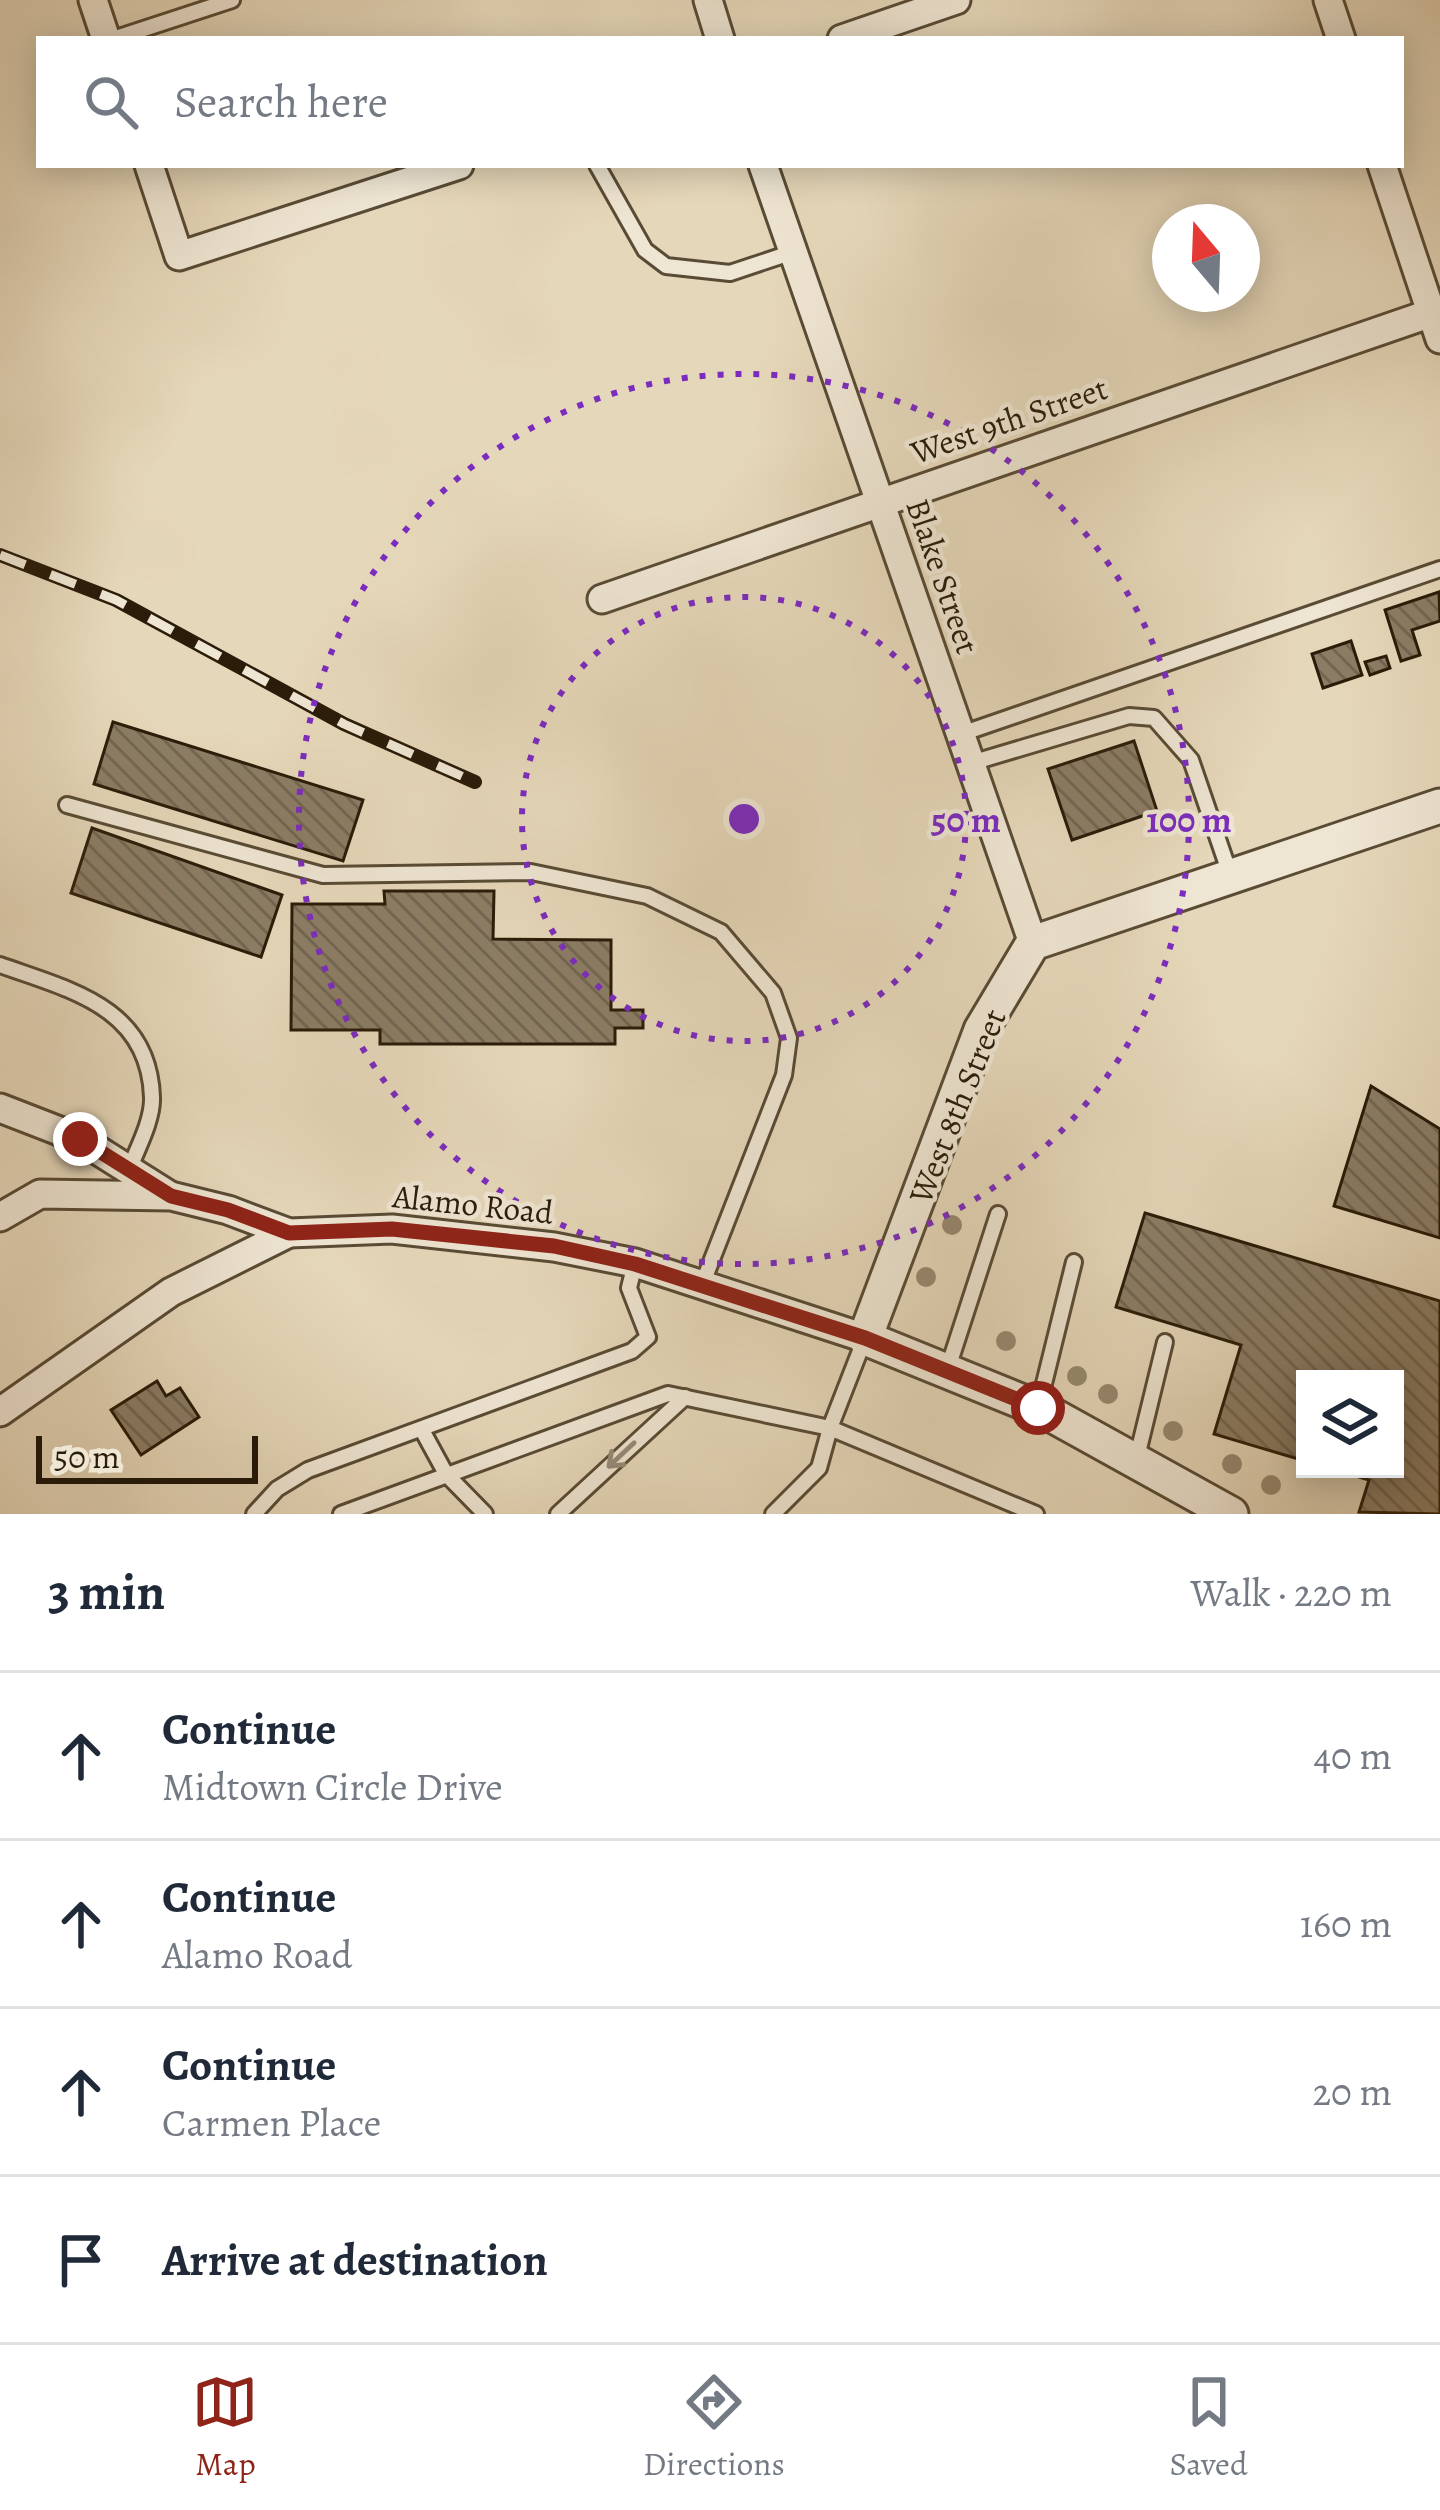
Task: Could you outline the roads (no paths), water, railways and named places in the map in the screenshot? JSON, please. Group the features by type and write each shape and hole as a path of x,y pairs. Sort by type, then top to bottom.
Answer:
{"street":[{"path":"93,0 109,36"},
{"path":"708,0 719,36"},
{"path":"851,36 956,0"},
{"path":"1328,0 1340,36"},
{"path":"150,168 179,256 450,168"},
{"name":"Blake Street","path":"764,168 1033,943"},
{"path":"1383,168 1437,321"},
{"name":"West 9th Street","path":"602,599 1437,321"},
{"path":"1033,943 1440,806"},
{"name":"West 8th Street","path":"865,1338 982,1030 1033,943"},
{"path":"0,1108 80,1139 171,1196"},
{"name":"Alamo Road","path":"0,1217 40,1194 171,1196 228,1210 289,1233 392,1229 554,1246 635,1264 865,1338"},
{"path":"0,1412 170,1292 289,1233"},
{"path":"865,1338 1038,1408 1231,1514"}],"lane":[{"path":"119,36 232,0"},
{"path":"599,168 645,250 666,266 730,273 793,252"},
{"path":"961,734 1440,569"},
{"path":"971,763 1130,716 1154,718 1191,760 1231,876"},
{"path":"68,805 323,875 531,872 646,896 721,932 773,994 789,1038 784,1075 702,1286"},
{"path":"0,965 89,996 131,1030 145,1058 153,1101 129,1170"},
{"path":"946,1371 998,1214"},
{"path":"1038,1408 1074,1262"},
{"path":"254,1514 277,1489 308,1470 632,1351 648,1336 629,1288 635,1264"},
{"path":"773,1514 819,1468 865,1338"},
{"path":"1136,1461 1165,1342"},
{"path":"341,1514 361,1511 446,1474 668,1394 830,1428 1036,1514"},
{"path":"558,1514 685,1397"},
{"path":"422,1430 446,1474 484,1514"}],"railway":[{"path":"0,555 116,600 344,724 475,782"}]}
